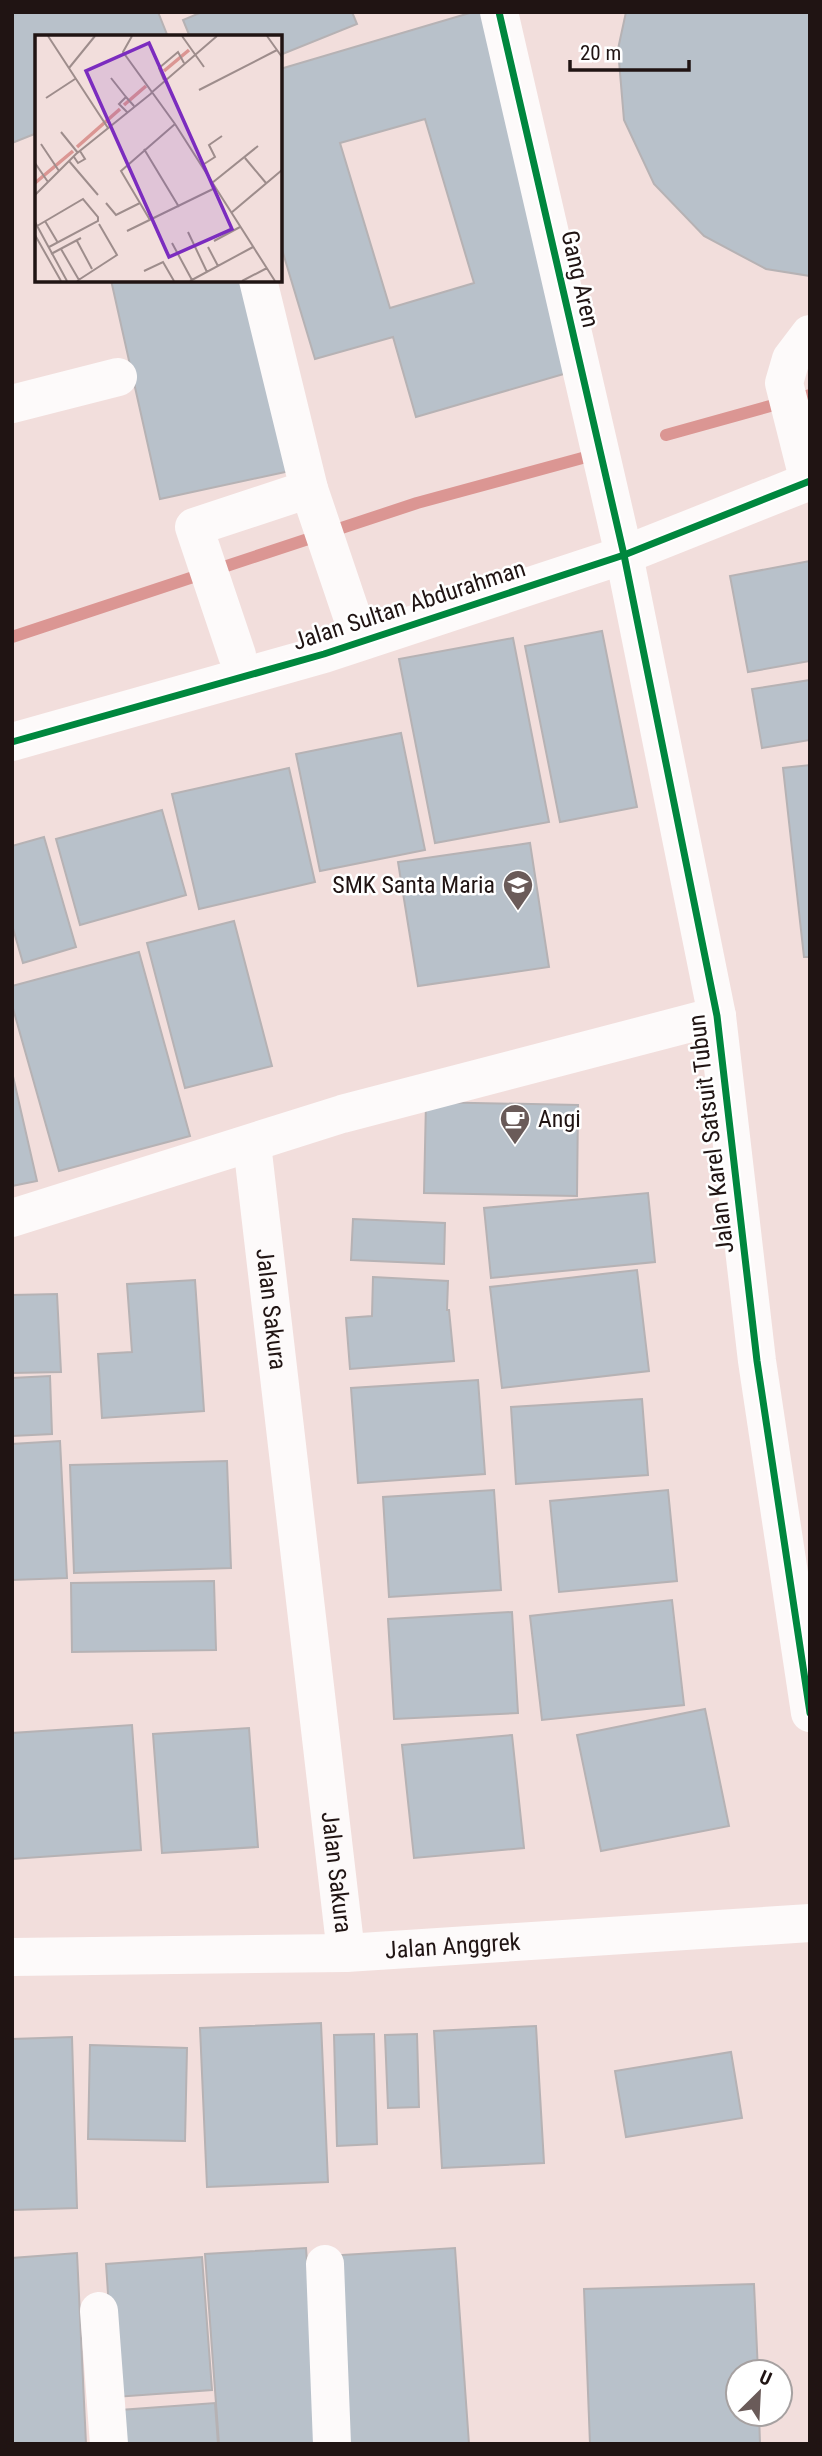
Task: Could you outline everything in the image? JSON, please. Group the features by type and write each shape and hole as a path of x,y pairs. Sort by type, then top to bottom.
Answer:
{"street":[{"name":"Gang Aren","path":"499,12 624,555"},
{"path":"258,282 309,489 354,622"},
{"path":"809,481 784,383 791,359 810,334"},
{"path":"12,404 118,377"},
{"name":"Jalan Sultan Abdurahman","path":"12,742 324,654 624,555 809,481"},
{"path":"237,655 194,527 309,489"},
{"name":"Jalan Sultan Abdurahman","path":"12,720 426,602 624,555"},
{"name":"Jalan Karel Satsuit Tubun","path":"624,555 717,1016 757,1361 802,1608 810,1713"},
{"path":"12,1218 342,1114 717,1016"},
{"name":"Jalan Sakura","path":"253,1144 346,1953"},
{"name":"Jalan Anggrek","path":"12,1957 346,1953 810,1923"},
{"path":"325,2264 332,2444"},
{"path":"99,2311 109,2444"}],"building":[{"path":"12,12 158,12 167,35 35,35 35,134 12,143"},
{"path":"202,12 352,12 357,24 282,54 282,35 189,35 183,20"},
{"path":"473,12 486,12 591,366 416,417 393,337 315,359 282,250 282,68","holes":["425,119 474,283 390,308 340,143"]},
{"path":"626,12 810,12 810,276 766,269 704,236 654,184 624,120 618,49"},
{"path":"111,282 248,282 290,471 160,499"},
{"path":"810,561 810,661 748,672 730,576"},
{"path":"602,631 637,807 560,822 525,646"},
{"path":"513,638 549,822 435,843 399,659"},
{"path":"810,680 810,740 762,748 752,689"},
{"path":"401,733 425,850 320,871 296,754"},
{"path":"810,765 810,957 804,957 783,768"},
{"path":"289,768 315,882 199,909 172,794"},
{"path":"162,810 186,895 80,925 56,839"},
{"path":"44,837 76,947 23,963 12,925 12,846"},
{"path":"530,843 549,967 418,986 398,862"},
{"path":"234,921 272,1066 185,1088 147,943"},
{"path":"139,952 190,1136 59,1171 12,1005 12,986"},
{"path":"12,1072 37,1181 12,1186"},
{"path":"426,1102 578,1105 577,1196 424,1193"},
{"path":"648,1193 655,1262 491,1278 484,1208"},
{"path":"353,1219 445,1223 444,1264 351,1260"},
{"path":"637,1270 649,1371 502,1388 490,1287"},
{"path":"373,1277 448,1281 447,1310 454,1361 350,1369 346,1318 372,1316"},
{"path":"195,1280 204,1411 102,1418 98,1354 132,1352 127,1284"},
{"path":"57,1294 61,1372 12,1373 12,1295"},
{"path":"50,1376 52,1434 12,1436 12,1378"},
{"path":"478,1380 485,1474 358,1483 351,1388"},
{"path":"642,1399 648,1475 516,1484 511,1407"},
{"path":"60,1441 67,1578 12,1580 12,1444"},
{"path":"227,1461 231,1568 74,1573 70,1465"},
{"path":"494,1490 501,1590 389,1597 383,1497"},
{"path":"668,1490 677,1581 559,1592 550,1501"},
{"path":"214,1581 216,1650 72,1652 71,1583"},
{"path":"672,1600 684,1705 542,1720 530,1616"},
{"path":"512,1612 518,1713 394,1719 388,1619"},
{"path":"705,1709 729,1826 601,1851 577,1735"},
{"path":"132,1725 141,1850 12,1859 12,1733"},
{"path":"249,1728 258,1847 162,1853 153,1734"},
{"path":"512,1735 524,1848 414,1858 402,1745"},
{"path":"321,2023 328,2182 207,2187 200,2028"},
{"path":"536,2026 544,2163 442,2168 434,2031"},
{"path":"374,2034 377,2144 337,2146 334,2035"},
{"path":"417,2034 419,2107 388,2108 385,2035"},
{"path":"72,2037 77,2208 12,2210 12,2039"},
{"path":"90,2045 187,2048 185,2141 88,2139"},
{"path":"731,2052 742,2118 626,2137 615,2071"},
{"path":"306,2248 320,2444 219,2444 205,2254"},
{"path":"455,2248 469,2444 341,2444 327,2256"},
{"path":"77,2253 86,2444 12,2444 12,2258"},
{"path":"202,2257 212,2390 115,2397 106,2264"},
{"path":"754,2284 757,2358 724,2358 724,2428 759,2428 760,2444 590,2444 584,2289"},
{"path":"215,2403 218,2444 123,2444 120,2410"}],"waterway":[{"path":"666,435 810,395"},
{"path":"12,637 417,503 597,454"}],"cycle path":[{"path":"499,12 624,555 717,1016 757,1361 810,1713"},
{"path":"12,742 324,654 624,555 810,481"}],"place":[{"name":"SMK Santa Maria","path":"518,912"},
{"name":"Angi","path":"515,1146"}]}
